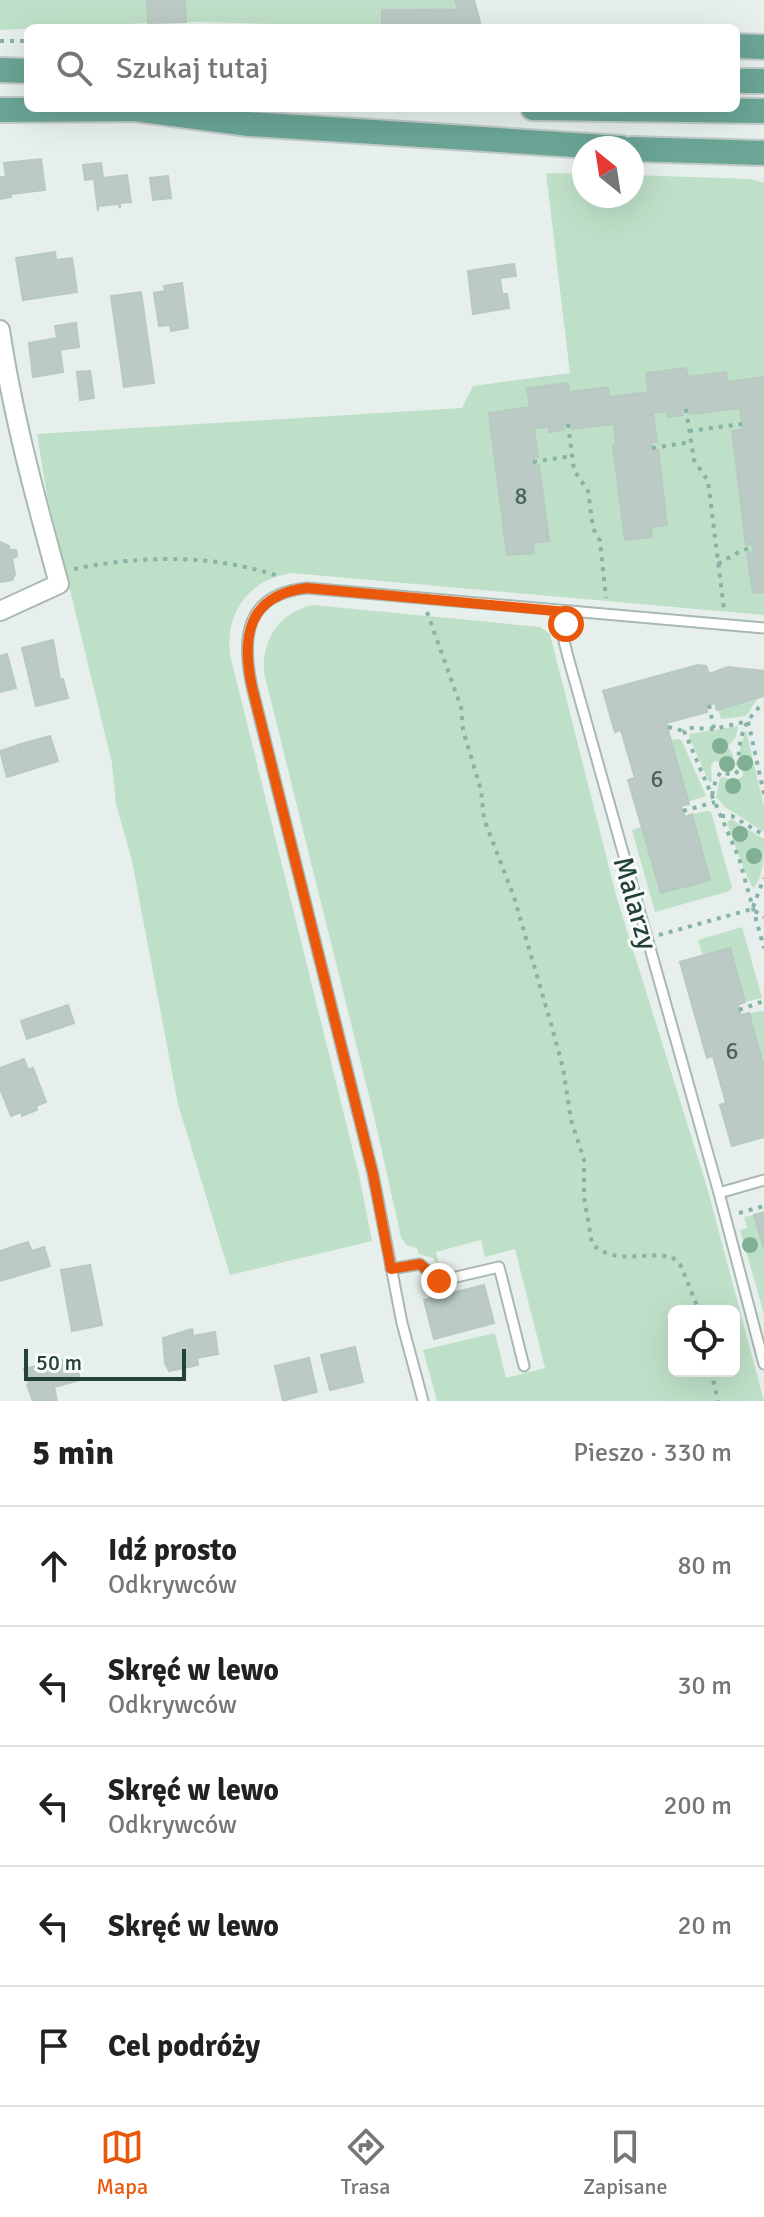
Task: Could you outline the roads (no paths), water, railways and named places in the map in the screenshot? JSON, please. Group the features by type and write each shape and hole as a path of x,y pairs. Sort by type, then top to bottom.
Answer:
{"main road":[{"path":"740,46 764,47"},
{"path":"0,70 24,71"},
{"path":"740,81 764,81"},
{"path":"0,110 24,110"},
{"path":"740,111 764,111"},
{"path":"158,112 249,124 572,145"},
{"path":"644,149 764,153"}],"street":[{"path":"0,330 32,493 59,584 0,611"}],"lane":[{"path":"423,1401 402,1323 373,1174 252,687 246,639 250,626 268,601 290,590 307,588 764,628"},
{"name":"Malarzy","path":"567,612 564,641 726,1217 764,1364"},
{"path":"719,1193 764,1180"},
{"path":"391,1269 420,1264 439,1281 499,1267 524,1366"}]}
